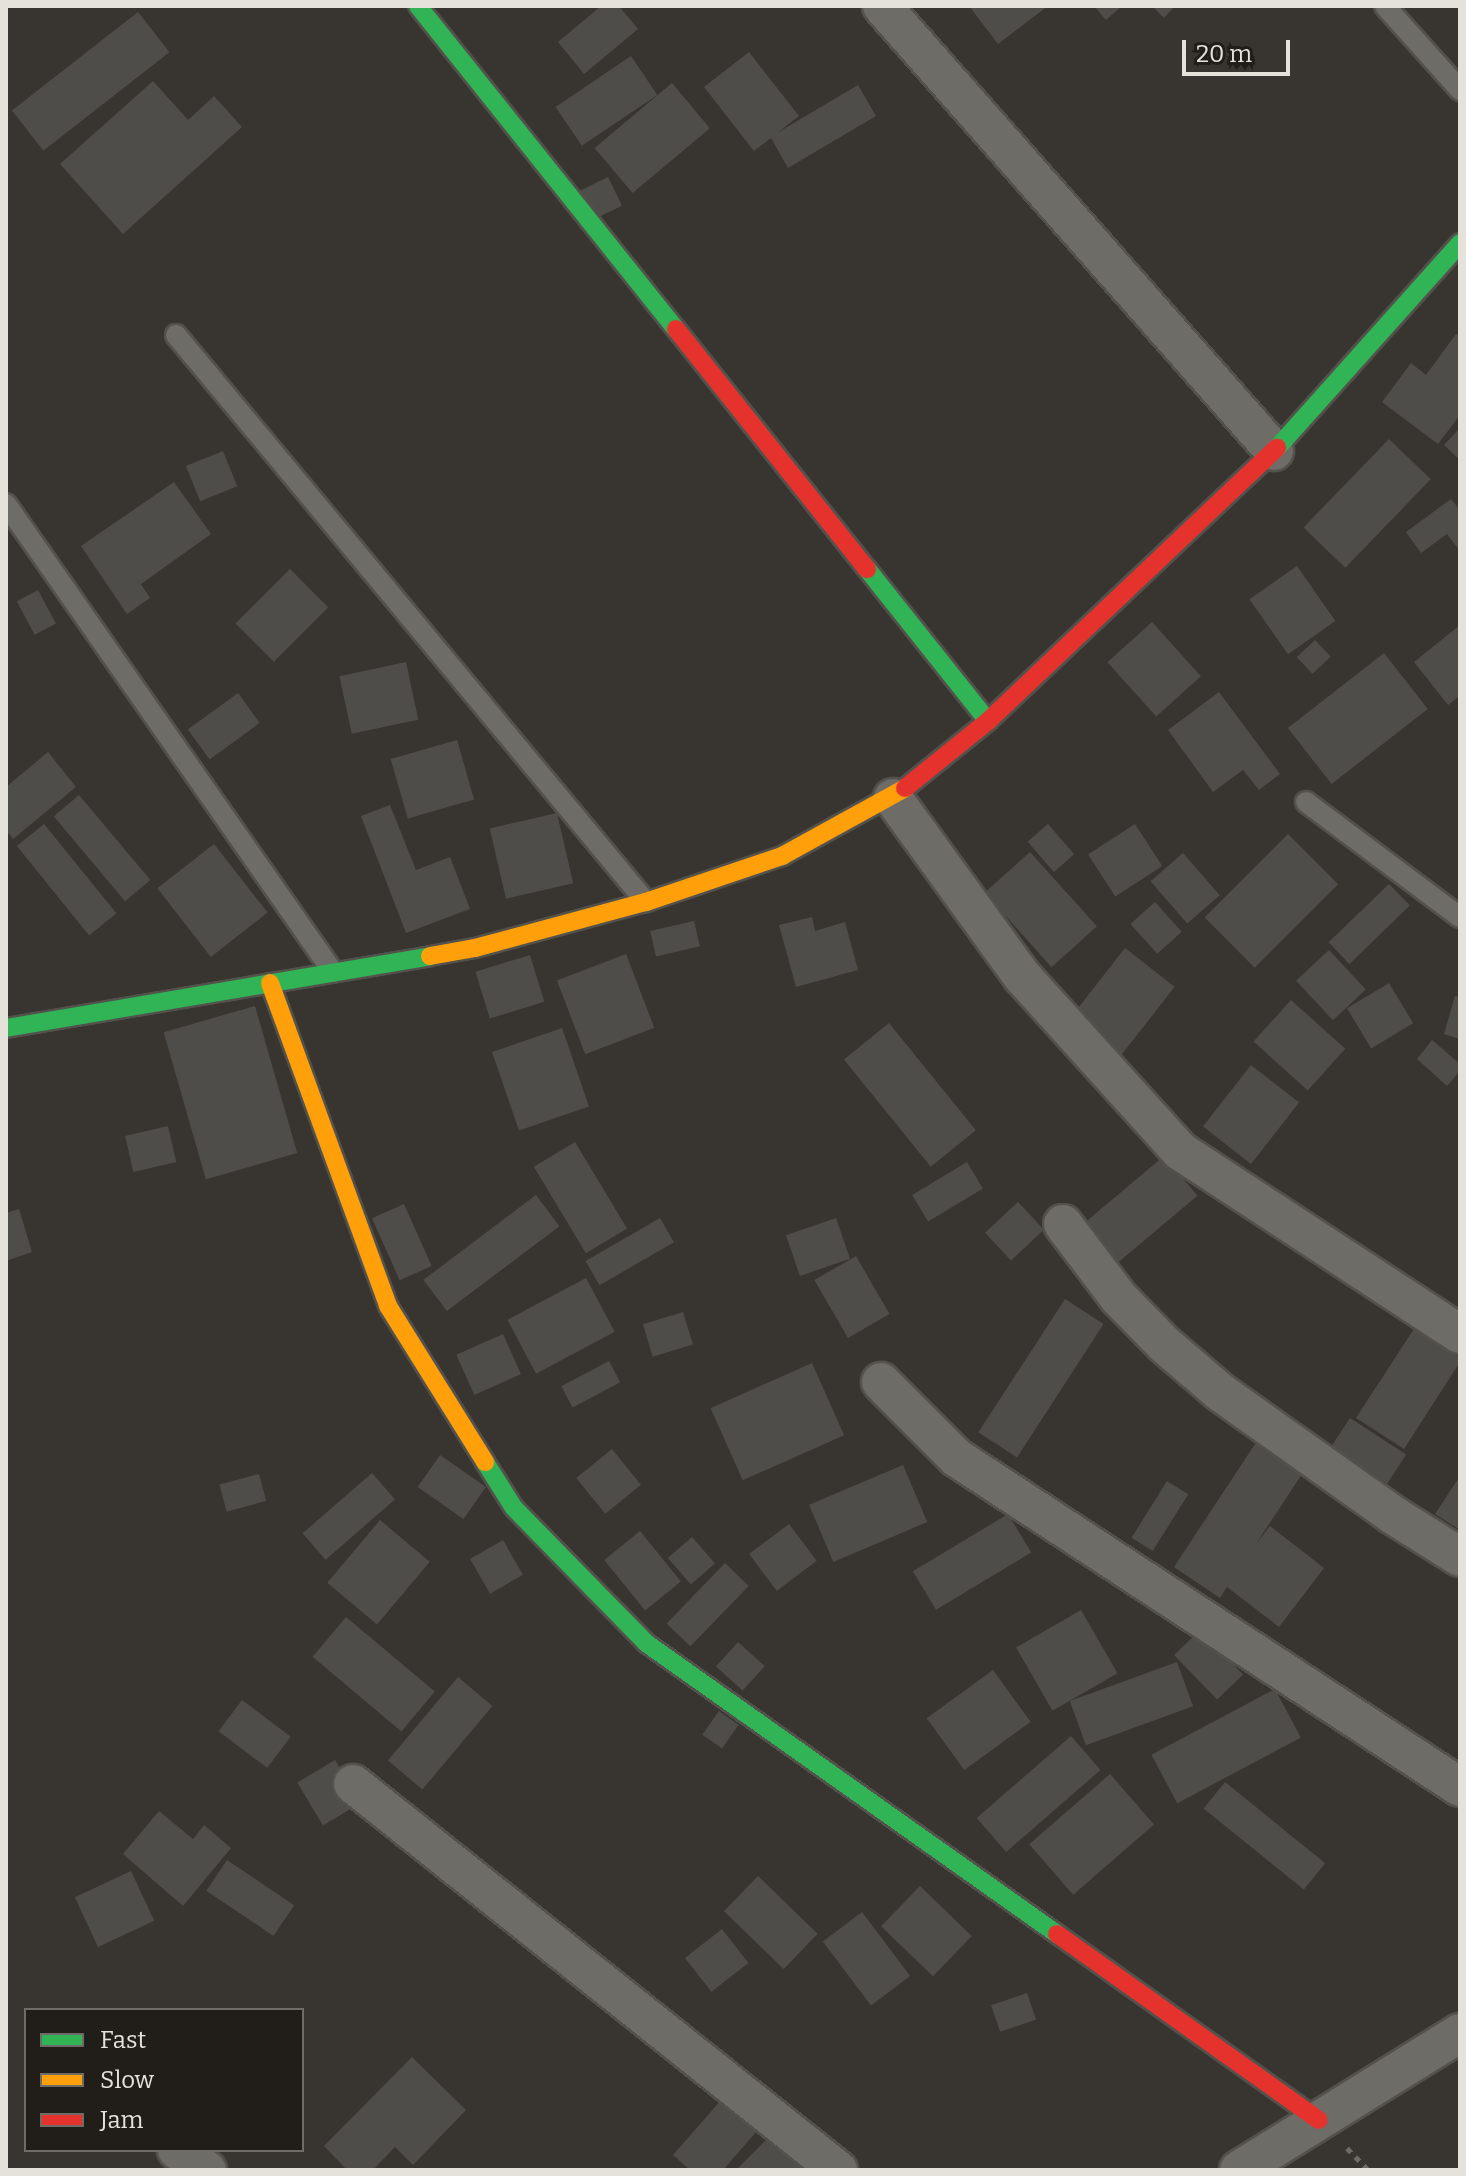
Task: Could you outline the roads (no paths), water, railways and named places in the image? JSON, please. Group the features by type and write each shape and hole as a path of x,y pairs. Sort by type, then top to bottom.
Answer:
{"street":[{"path":"418,6 988,721"},
{"path":"882,6 1274,451"},
{"path":"6,1028 475,948 646,902 782,856 893,798 988,721 1274,451 1460,243"},
{"path":"893,798 1022,976 1180,1151 1460,1334"},
{"path":"270,983 388,1306 514,1508 646,1643 1319,2120"},
{"path":"1063,1224 1119,1298 1164,1344 1220,1392 1393,1515 1460,1557"},
{"path":"881,1382 957,1458 1460,1787"},
{"path":"353,1784 838,2170"},
{"path":"1239,2170 1460,2033"},
{"path":"180,2152 207,2170"}],"lane":[{"path":"1385,6 1460,90"},
{"path":"176,335 646,902"},
{"path":"6,504 333,972"},
{"path":"1306,802 1460,917"}]}
